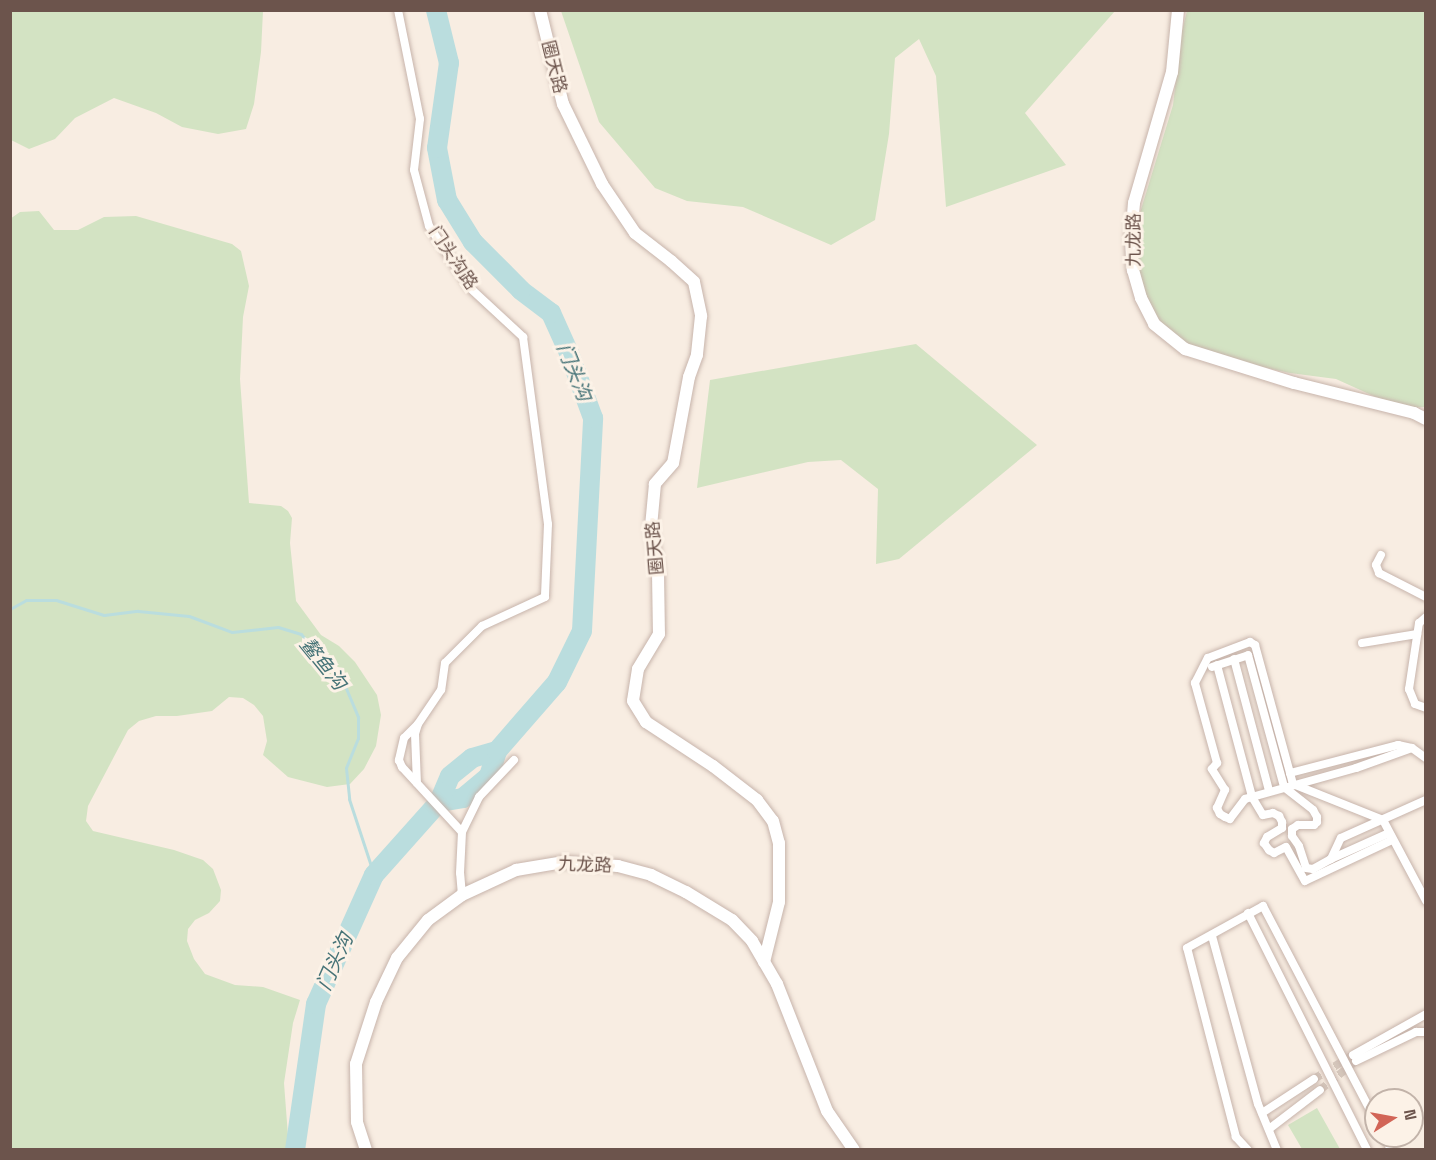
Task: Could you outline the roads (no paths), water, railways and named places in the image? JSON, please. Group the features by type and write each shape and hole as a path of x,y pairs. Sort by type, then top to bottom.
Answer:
{"street":[{"name":"门头沟路","path":"398,10 420,118 414,170 429,226 469,288 523,337 548,524 545,597 482,626 459,647 446,663 441,690 418,724"},
{"name":"圈天路","path":"540,10 563,104 602,184 635,233 694,282 701,316 697,356 689,377 673,463 655,484 651,526 658,573 659,634 638,669 633,701 646,722 713,765 758,800 773,821 780,843 779,902 764,962"},
{"name":"九龙路","path":"1179,10 1172,72 1134,203 1131,237 1133,270 1141,297 1154,324 1185,349 1294,383 1414,413 1425,418"},
{"path":"1381,555 1376,565 1379,573 1425,597"},
{"path":"1425,617 1419,623 1409,689 1415,704 1425,708"},
{"path":"1362,643 1417,634"},
{"path":"1293,784 1256,645 1250,642 1208,658 1195,683 1217,764 1212,769 1225,790 1217,808 1220,814 1230,819 1245,799 1356,768 1412,748"},
{"path":"1246,644 1284,787 1313,810 1317,817 1314,825 1298,825 1292,829 1292,836 1299,846 1306,868 1313,869 1331,859 1390,837"},
{"path":"1202,670 1248,655"},
{"path":"1234,659 1269,791"},
{"path":"1217,665 1251,797 1263,815 1273,813 1282,822 1282,828 1270,833 1264,843 1274,853 1286,847 1305,881 1390,837"},
{"path":"417,783 414,759 415,734 418,724"},
{"path":"418,724 404,738 398,756 402,766 462,832"},
{"path":"1290,773 1398,746 1412,748 1425,758"},
{"path":"462,895 460,873 462,832 478,797 514,760"},
{"path":"1293,784 1383,820 1425,901"},
{"path":"1331,859 1341,838 1425,800"},
{"name":"九龙路","path":"366,1149 357,1122 356,1064 376,1002 403,950 428,920 462,895 516,870 564,862 618,866 651,875 732,920 752,941 777,984 827,1111 854,1149"},
{"path":"1248,1149 1236,1137 1187,948 1263,906 1364,1098"},
{"path":"1248,913 1367,1149"},
{"path":"1212,936 1262,1113 1277,1149"},
{"path":"1425,1014 1354,1058 1416,1032 1425,1032"},
{"path":"1262,1113 1314,1079"},
{"path":"1269,1129 1320,1090"}],"waterway":[{"name":"门头沟","path":"295,1150 316,1004 374,875 439,802 450,776 472,758 497,751 557,682 582,631 593,418 569,353 551,313 521,290 473,242 447,200 437,148 449,63 436,10"},
{"name":"鳌鱼沟","path":"10,609 26,600 56,600 104,615 138,611 189,616 232,632 278,627 301,634 345,686 358,717 358,738 346,768 349,799 374,875"},
{"name":"门头沟","path":"439,802 463,798 489,776 497,751"}],"tunnel":[{"path":"1314,1079 1353,1055"},
{"path":"1320,1090 1356,1061"}]}
